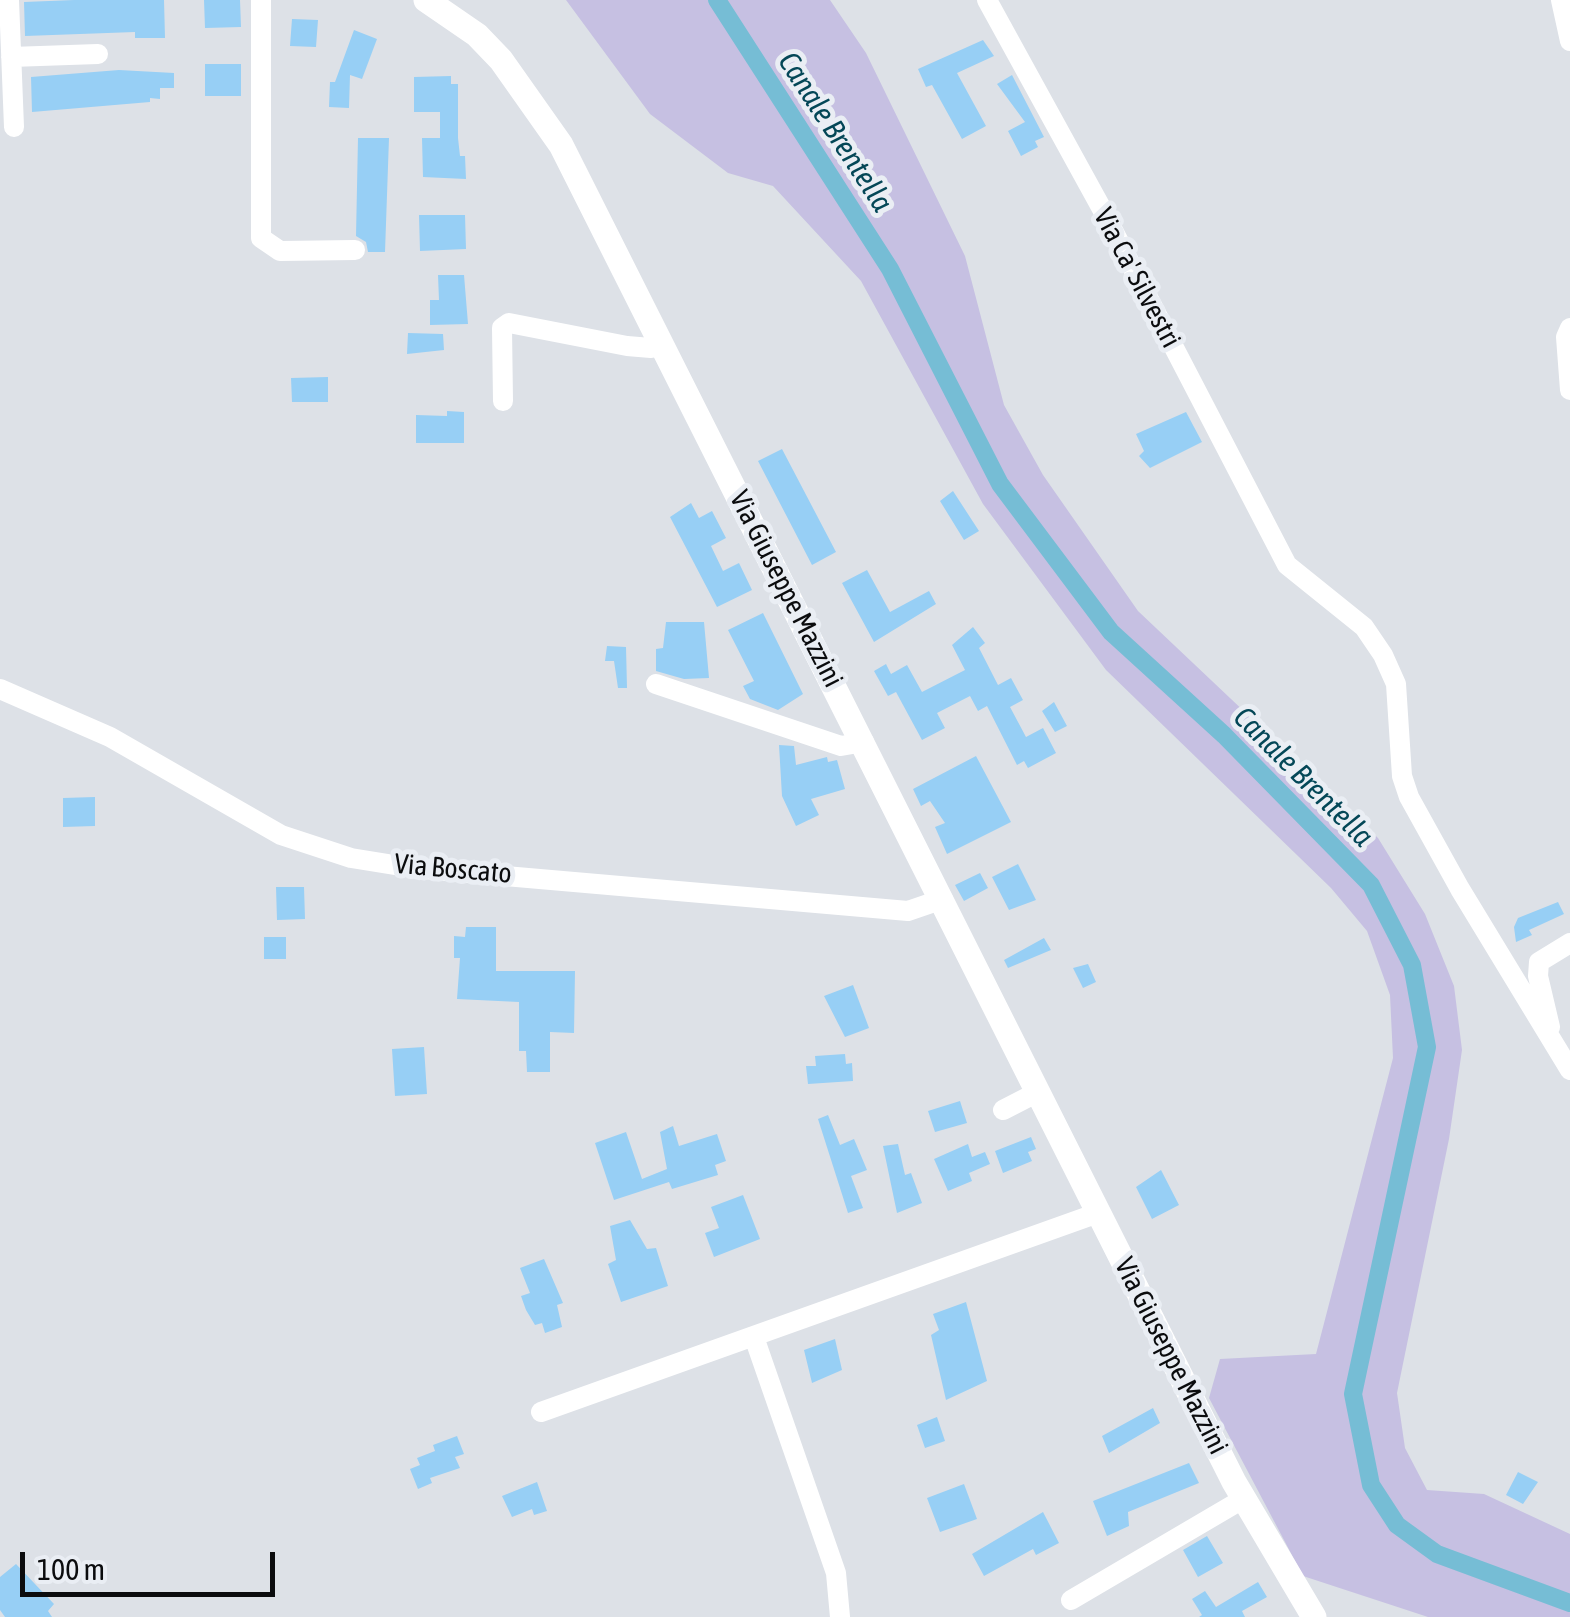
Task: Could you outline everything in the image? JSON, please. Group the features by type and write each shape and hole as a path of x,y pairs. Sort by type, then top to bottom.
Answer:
{"main road":[{"name":"Via Giuseppe Mazzini","path":"426,0 476,35 525,89 561,145 1243,1499 1314,1617"}],"street":[{"path":"9,0 14,127"},
{"path":"261,0 261,238 268,247 280,251 356,250"},
{"name":"Via Ca' Silvestri","path":"986,0 1103,211 1284,558 1292,571 1364,627 1384,655 1396,684 1402,776 1410,797 1460,890 1570,1070"},
{"path":"1561,0 1570,41"},
{"path":"11,57 98,54"},
{"path":"503,401 502,328 509,323 627,346 651,348 662,343"},
{"path":"1570,328 1570,390"},
{"path":"656,684 840,746 864,742"},
{"name":"Via Boscato","path":"0,689 110,737 280,835 351,858 414,868 908,912 942,899"},
{"path":"1550,1038 1539,962 1570,943"},
{"path":"1002,1110 1038,1092"},
{"path":"541,1412 1098,1213"},
{"path":"754,1337 836,1573 840,1617"},
{"path":"1071,1600 1243,1499"}],"shaded area":[{"path":"566,0 830,0 866,53 965,256 1004,405 1043,475 1138,611 1378,838 1425,914 1454,986 1462,1050 1449,1139 1397,1393 1405,1448 1427,1490 1484,1494 1570,1534 1570,1617 1428,1617 1303,1576 1209,1398 1220,1359 1316,1354 1393,1058 1390,995 1367,931 1331,888 1106,670 983,504 861,281 773,186 728,173 650,114"}],"building":[{"path":"164,0 165,38 135,38 135,32 25,36 24,2"},
{"path":"204,0 240,0 241,27 205,28"},
{"path":"292,19 318,20 316,47 290,46"},
{"path":"354,30 377,39 362,79 350,75 349,108 329,107 330,82 335,82"},
{"path":"983,40 994,56 957,73 986,126 962,139 932,85 926,87 918,69"},
{"path":"205,64 241,64 241,96 205,96"},
{"path":"119,70 174,73 174,88 160,88 160,99 150,98 150,102 32,112 31,77"},
{"path":"1012,75 1044,137 1035,141 1038,147 1021,156 1008,131 1025,122 997,84"},
{"path":"451,76 451,84 458,84 458,138 460,156 465,156 466,179 423,177 422,138 440,138 440,112 414,112 414,77"},
{"path":"358,138 389,138 385,252 368,252 366,242 356,236"},
{"path":"419,215 465,215 466,249 420,251"},
{"path":"438,275 464,275 468,324 430,325 430,300 439,300"},
{"path":"408,333 443,334 444,350 407,354"},
{"path":"328,377 328,402 292,402 291,378"},
{"path":"447,411 464,412 464,443 416,443 416,415 447,416"},
{"path":"1186,412 1202,442 1150,468 1139,456 1144,451 1136,434"},
{"path":"782,449 836,552 812,565 758,461"},
{"path":"953,491 979,531 964,540 940,501"},
{"path":"691,503 699,518 712,511 726,538 711,546 723,571 739,563 752,590 717,607 670,517"},
{"path":"867,570 890,612 929,591 936,604 874,642 842,583"},
{"path":"763,613 803,694 778,710 750,699 743,686 754,681 728,630"},
{"path":"666,622 704,622 709,678 684,679 656,671 656,649 663,648"},
{"path":"973,627 985,643 979,648 998,685 1011,678 1023,700 1010,707 1026,737 1043,728 1056,753 1028,768 1024,761 1017,765 987,706 978,711 970,696 937,713 945,728 922,740 896,692 888,696 874,671 886,664 891,674 907,665 922,692 965,670 952,645"},
{"path":"607,646 626,647 627,688 618,688 614,661 605,661"},
{"path":"1054,702 1067,726 1055,732 1042,711"},
{"path":"779,745 794,746 796,765 827,757 828,762 837,760 845,789 811,799 819,815 796,826 782,796"},
{"path":"976,756 1011,822 947,854 935,827 945,823 930,801 921,806 913,789"},
{"path":"95,797 95,826 63,827 63,798"},
{"path":"1018,864 1036,900 1009,910 992,877"},
{"path":"980,873 988,888 964,901 955,885"},
{"path":"276,887 304,887 305,919 277,920"},
{"path":"1558,902 1564,914 1529,930 1532,935 1516,942 1514,927 1518,918"},
{"path":"466,927 496,927 496,971 575,971 574,1033 550,1032 550,1072 527,1072 526,1051 519,1051 519,1002 457,999 460,958 454,958 454,936 465,937"},
{"path":"264,937 286,937 286,959 264,959"},
{"path":"1044,938 1051,950 1008,968 1004,960"},
{"path":"1088,964 1096,982 1083,988 1073,968"},
{"path":"853,985 869,1028 845,1037 824,996"},
{"path":"424,1047 427,1094 395,1096 392,1049"},
{"path":"845,1054 846,1064 852,1063 853,1081 808,1084 806,1066 816,1066 815,1056"},
{"path":"960,1101 967,1123 935,1132 928,1111"},
{"path":"828,1115 840,1145 854,1139 867,1170 851,1176 863,1208 848,1213 818,1119"},
{"path":"673,1126 679,1146 717,1134 726,1161 715,1165 718,1175 672,1189 669,1182 614,1200 595,1143 626,1132 642,1179 667,1169 660,1132"},
{"path":"1031,1137 1036,1149 1028,1152 1032,1161 1003,1173 995,1151"},
{"path":"898,1144 905,1175 911,1173 922,1203 897,1213 883,1146"},
{"path":"968,1144 972,1157 985,1152 990,1164 969,1173 972,1181 948,1191 934,1159"},
{"path":"1161,1170 1179,1205 1152,1219 1136,1187"},
{"path":"743,1195 760,1239 714,1257 705,1233 719,1228 711,1207"},
{"path":"630,1220 647,1249 656,1248 668,1286 621,1302 608,1264 616,1260 610,1226"},
{"path":"544,1259 563,1303 557,1305 562,1327 545,1333 542,1323 535,1325 526,1310 521,1296 530,1293 520,1268"},
{"path":"966,1302 987,1381 946,1400 931,1335 939,1330 933,1314"},
{"path":"835,1339 842,1370 812,1383 804,1350"},
{"path":"1153,1408 1160,1423 1109,1453 1102,1436"},
{"path":"937,1417 945,1441 925,1448 917,1425"},
{"path":"457,1436 464,1454 455,1457 460,1468 430,1478 432,1483 418,1489 410,1469 420,1465 417,1458 435,1451 433,1445"},
{"path":"1189,1463 1199,1483 1128,1512 1129,1526 1107,1536 1093,1501"},
{"path":"1518,1472 1538,1482 1523,1504 1506,1495"},
{"path":"537,1482 547,1511 534,1515 532,1509 512,1517 502,1496"},
{"path":"964,1484 977,1519 940,1532 927,1498"},
{"path":"1043,1512 1059,1543 1036,1555 1033,1549 984,1576 972,1554"},
{"path":"1207,1536 1223,1563 1198,1577 1183,1550"},
{"path":"16,1564 54,1604 48,1611 52,1617 5,1617 0,1610 0,1577"},
{"path":"1258,1582 1267,1597 1242,1611 1245,1617 1199,1617 1202,1615 1192,1599 1205,1591 1216,1607"}],"waterway":[{"name":"Canale Brentella","path":"717,0 890,269 1000,484 1111,632 1224,735 1371,885 1412,965 1427,1047 1353,1394 1371,1485 1397,1525 1437,1554 1570,1603"}]}
